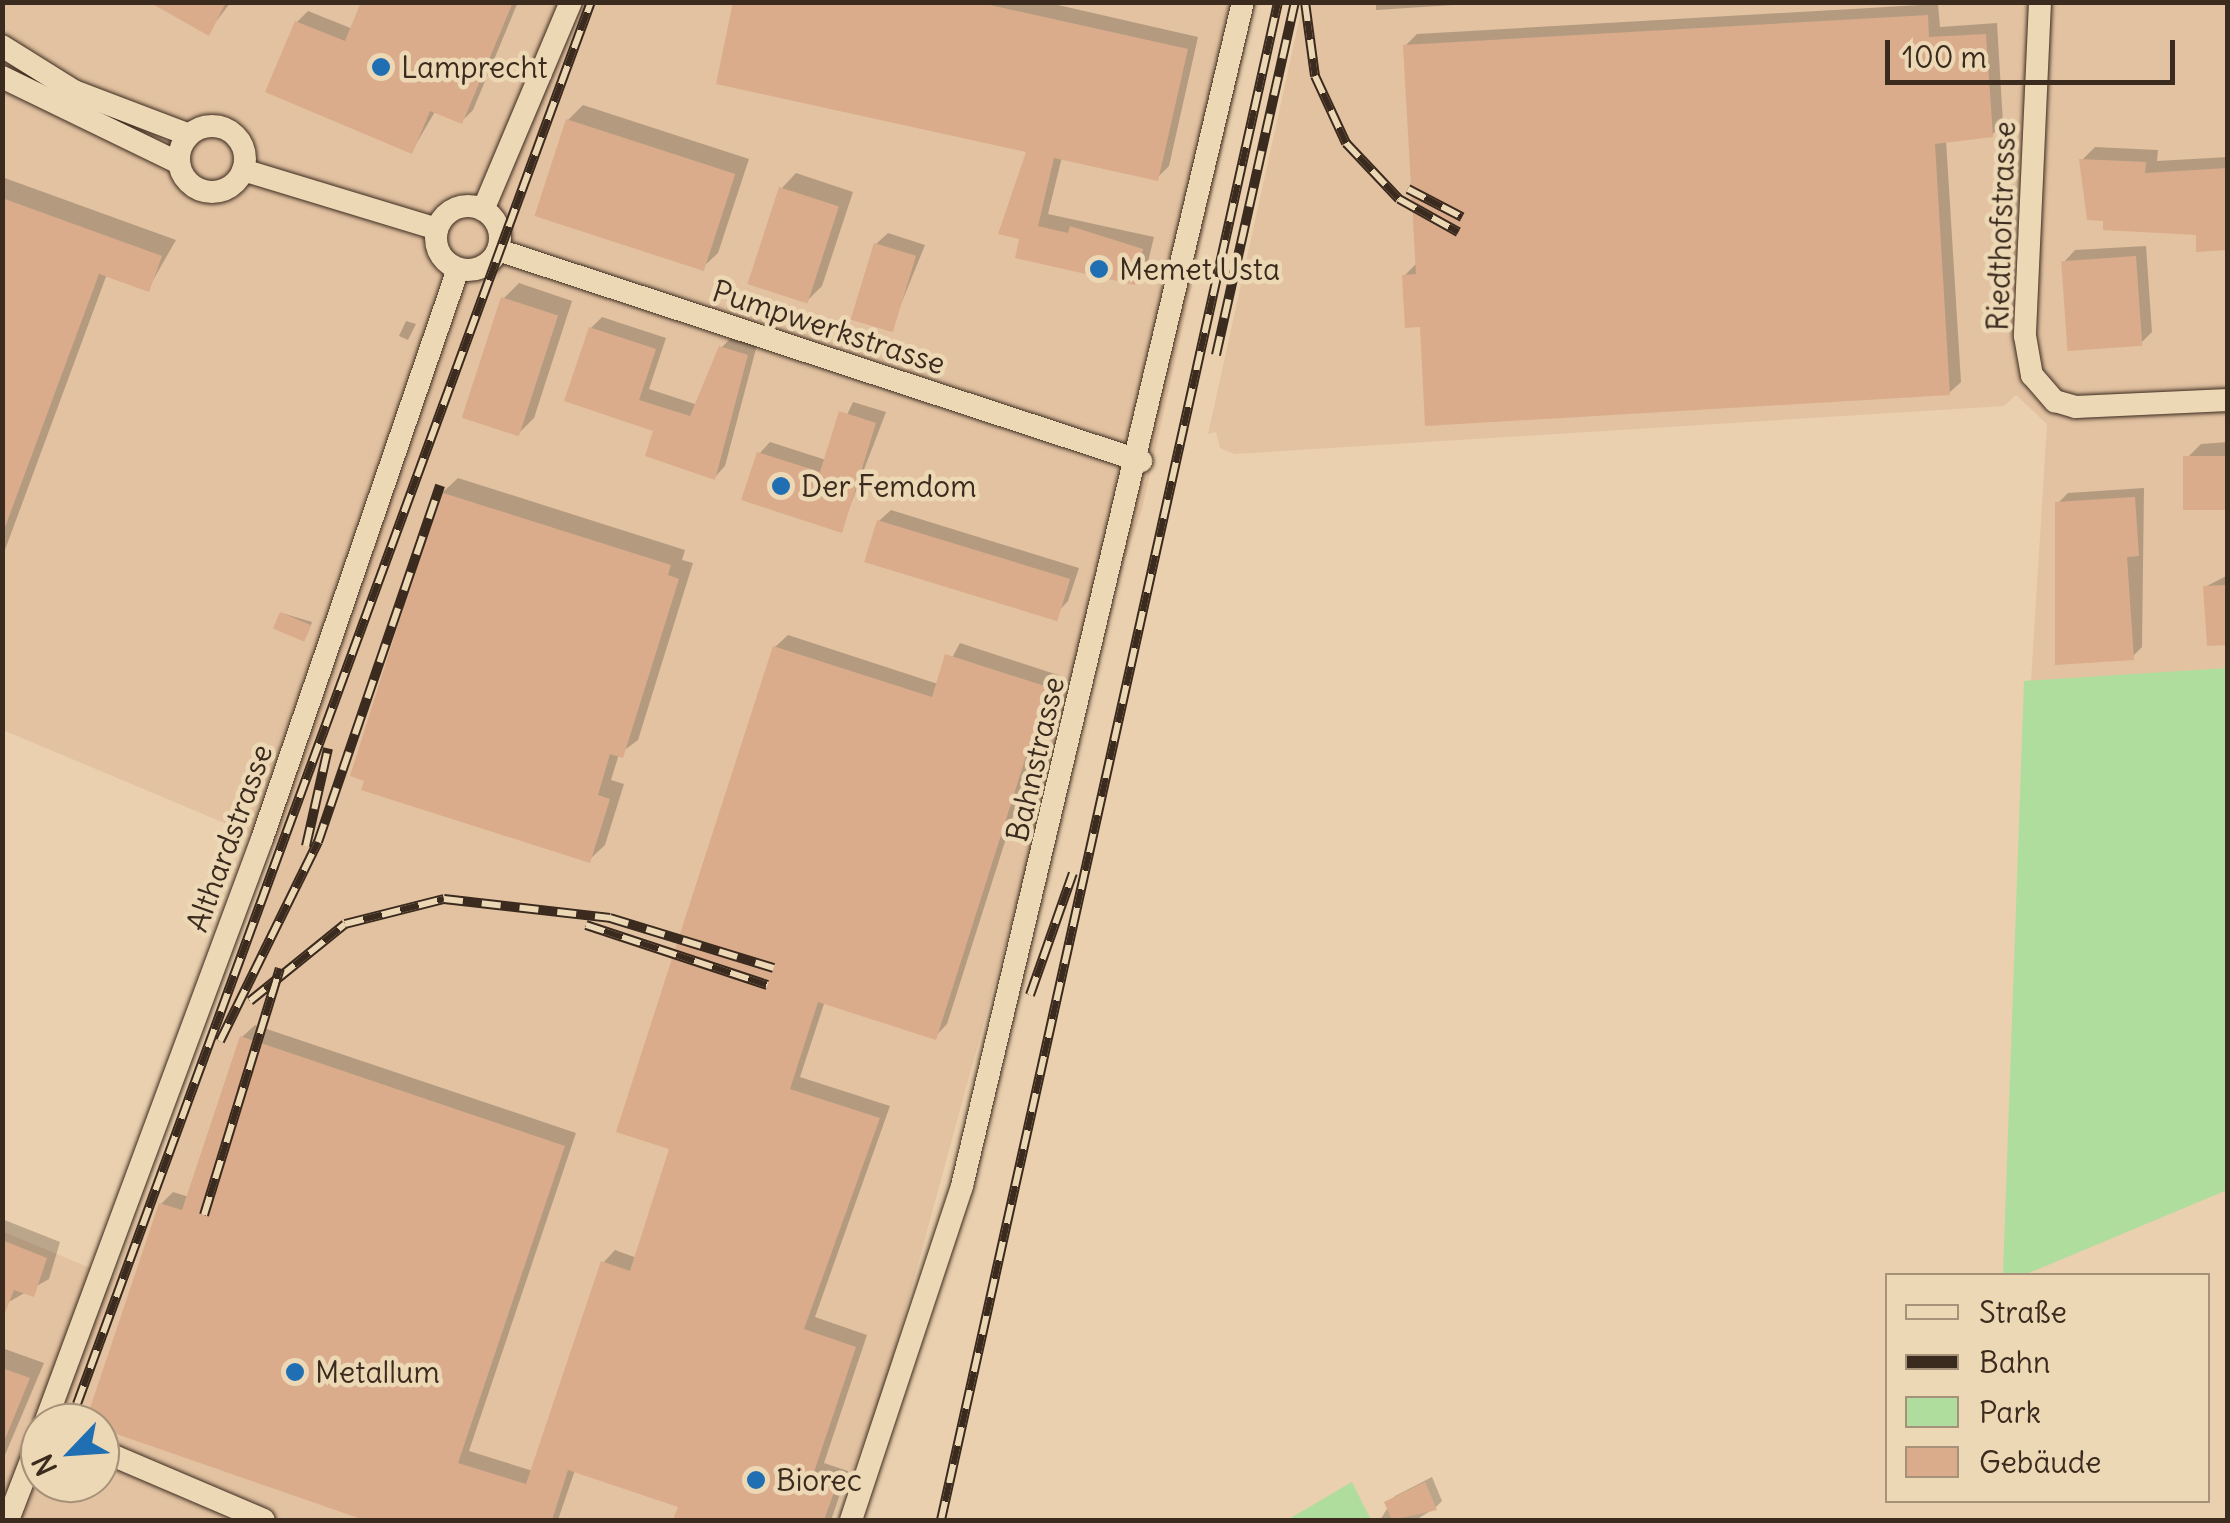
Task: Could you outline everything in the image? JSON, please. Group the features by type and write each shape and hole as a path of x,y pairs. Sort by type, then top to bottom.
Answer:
{"street":[{"path":"483,210 571,2"},
{"name":"Bahnstrasse","path":"851,1520 962,1186 1141,460 1243,2"},
{"name":"Riedthofstrasse","path":"2040,2 2025,336 2042,388 2076,408 2228,400"},
{"path":"2,46 74,90 189,135 229,131 243,148 243,170 228,188 204,191 180,163 2,76"},
{"path":"180,163 189,135"},
{"path":"243,170 437,229"},
{"path":"456,208 483,210 497,224 498,250 483,267 458,269 442,257 437,229 456,208"},
{"name":"Pumpwerkstrasse","path":"498,250 1141,460"},
{"name":"Althardstrasse","path":"52,1403 275,802 458,269"},
{"path":"120,1459 264,1520"},
{"path":"8,1520 20,1488"}],"shaded area":[{"path":"3,3 1255,3 1142,509 1045,798 884,1389 833,1520 3,1520 2,1231 114,1278 284,848 3,730"},
{"path":"1303,3 2227,3 2227,668 2031,681 2047,424 2016,395 2004,406 1235,454 1220,448 1216,432 1208,434"}],"green space":[{"path":"2227,668 2227,1190 2029,1273 2003,1273 2024,681"},
{"path":"1352,1482 1371,1520 1287,1520"}],"building":[{"path":"149,2 226,2 209,36"},
{"name":"Lamprecht","path":"361,2 513,2 462,124 430,111 412,154 265,92 295,21 345,41"},
{"path":"733,2 977,2 1188,49 1158,181 1054,158 1038,226 1068,233 1070,226 1143,249 1135,285 1015,258 1019,239 998,234 1026,152 716,84"},
{"path":"1928,15 1929,37 1986,34 1993,137 1935,144 1950,395 1425,426 1420,327 1405,328 1402,275 1416,274 1403,45"},
{"path":"566,119 735,174 704,271 534,216"},
{"path":"2079,159 2146,162 2145,173 2228,168 2228,250 2196,252 2196,235 2103,230 2103,221 2087,220"},
{"path":"779,187 839,206 807,303 747,284"},
{"path":"2,198 162,256 149,292 99,274 4,530"},
{"path":"874,243 916,256 893,332 851,320"},
{"path":"2136,256 2142,346 2067,351 2061,261"},
{"path":"501,297 558,316 519,436 462,418"},
{"path":"589,327 656,349 639,400 690,416 719,346 748,355 715,480 645,456 653,431 564,401"},
{"path":"839,411 876,423 842,533 741,500 757,452 820,472"},
{"path":"2183,456 2228,456 2228,510 2183,510"},
{"path":"440,492 671,565 668,575 679,579 623,758 610,754 598,795 610,799 590,863 361,790 364,781 350,776"},
{"path":"2135,497 2139,556 2127,557 2134,660 2055,665 2055,502"},
{"path":"877,520 1070,579 1057,621 864,562"},
{"path":"2228,585 2228,645 2207,646 2203,586"},
{"path":"280,612 311,625 304,642 273,629"},
{"path":"773,646 932,697 945,654 1048,687 936,1040 818,1002 790,1089 880,1118 804,1329 856,1347 813,1475 837,1484 824,1520 673,1520 678,1507 568,1470 552,1520 364,1520 120,1435 120,1403 92,1403 159,1203 182,1210 240,1036 565,1146 458,1463 526,1484 601,1261 630,1271 669,1149 616,1132"},
{"path":"2,1240 47,1258 34,1297 14,1290 3,1318"},
{"path":"2,1368 30,1378 3,1444 2,1444"},
{"path":"1425,1482 1437,1510 1392,1520 1384,1502"}],"railway":[{"path":"77,1403 591,2"},
{"path":"941,1520 1278,2"},
{"path":"1216,355 1295,2"},
{"path":"1305,2 1315,76 1346,143 1399,199 1458,232"},
{"path":"1408,189 1462,217"},
{"path":"220,1041 318,842 440,485"},
{"path":"306,846 328,748"},
{"path":"1030,995 1073,873"},
{"path":"250,1001 345,924 444,899 610,918 774,968"},
{"path":"586,925 767,985"},
{"path":"204,1215 280,968"}],"place":[{"name":"Lamprecht","path":"381,67"},
{"name":"Memet Usta","path":"1099,269"},
{"name":"Der Femdom","path":"781,486"},
{"name":"Metallum","path":"295,1372"},
{"name":"Biorec","path":"756,1480"}]}
